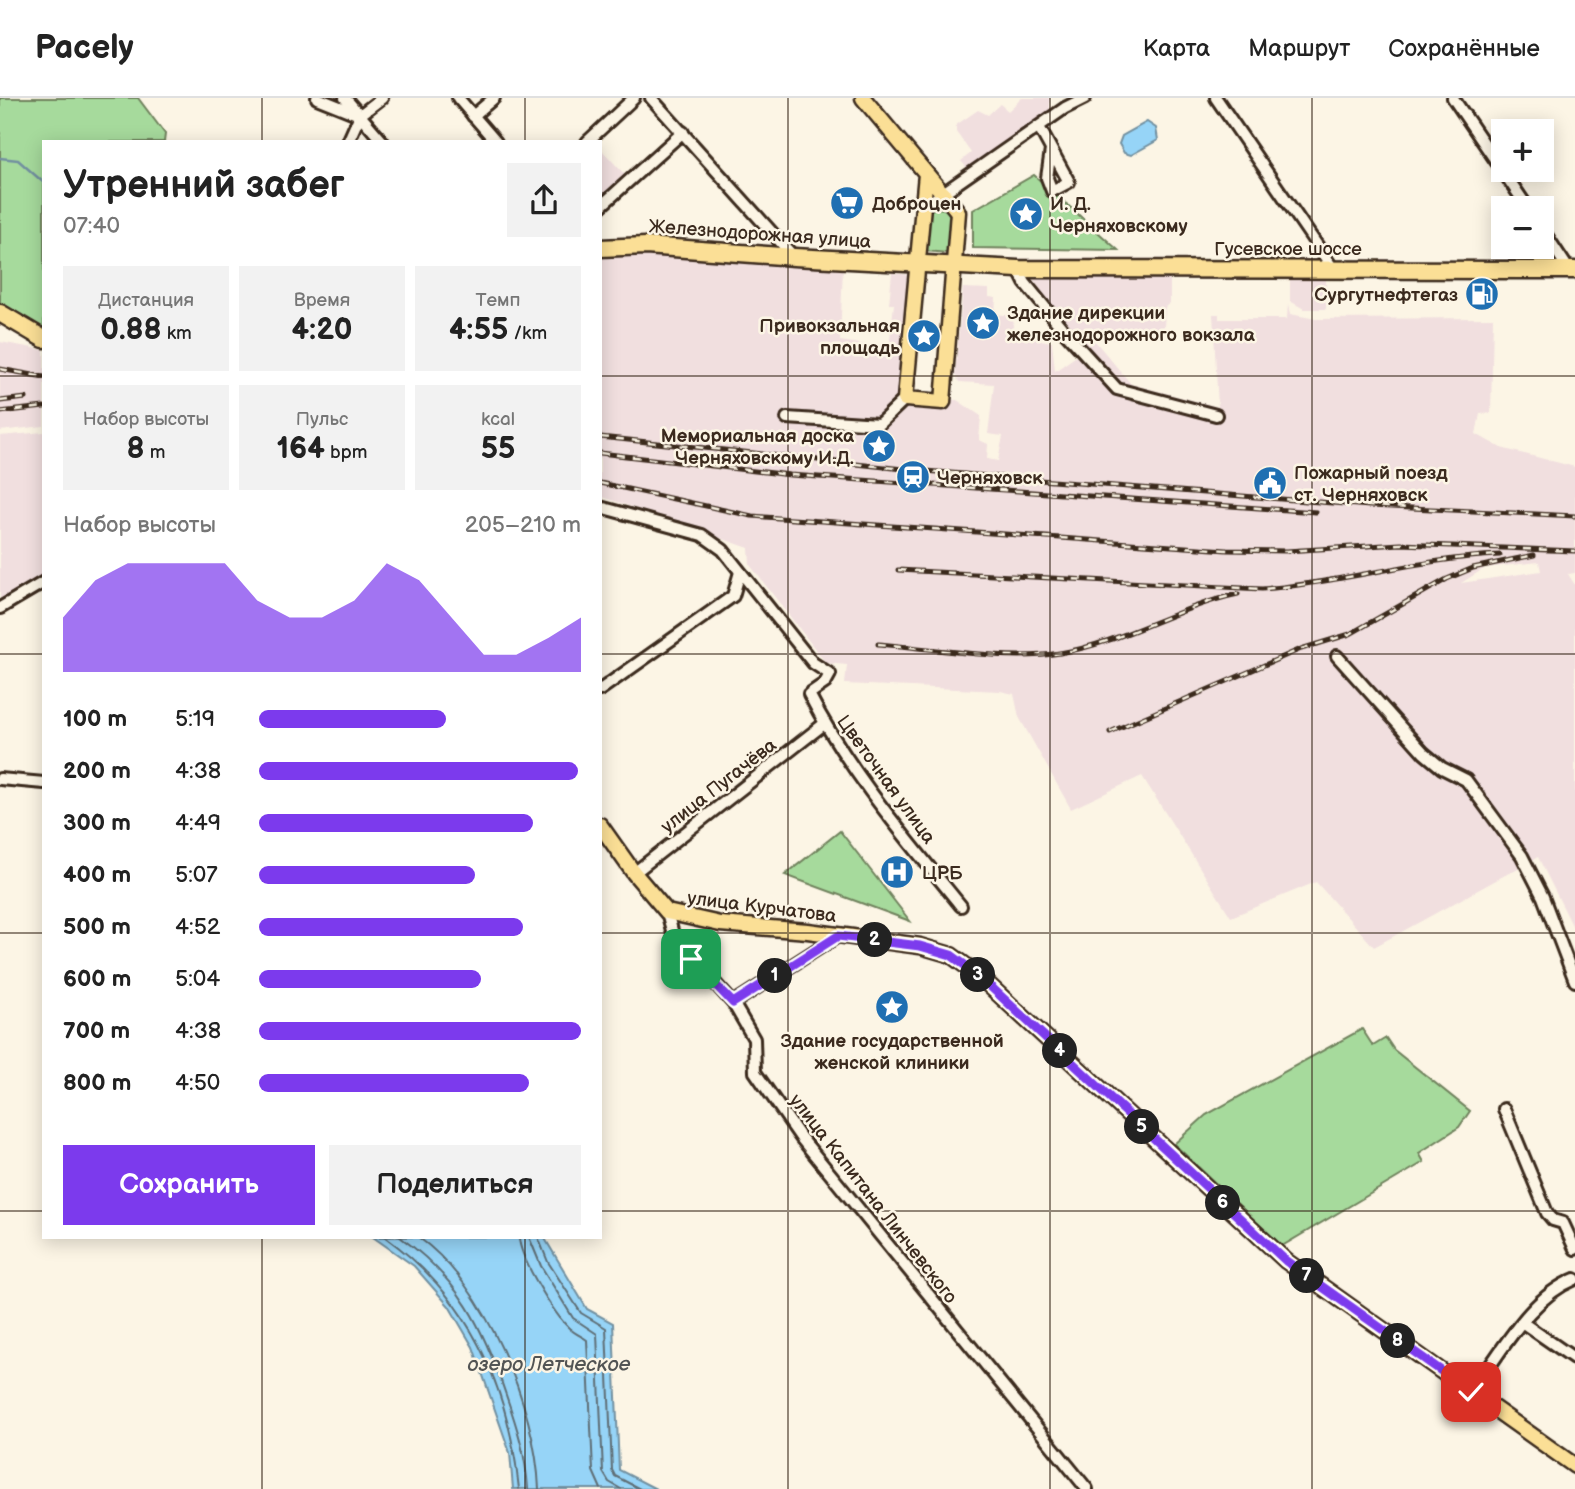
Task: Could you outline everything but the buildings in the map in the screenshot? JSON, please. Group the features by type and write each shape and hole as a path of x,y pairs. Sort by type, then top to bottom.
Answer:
{"highway":[{"name":"Железнодорожная улица","path":"602,248 646,246 916,265"},
{"name":"Гусевское шоссе","path":"916,265 1018,269 1572,270"},
{"path":"0,313 42,338"}],"main road":[{"path":"863,98 955,208 959,218 943,402 905,399 926,174"},
{"name":"улица Курчатова","path":"602,828 634,873 667,912 720,924 920,946 951,955 977,974 1286,1261 1575,1466"}],"street":[{"path":"317,98 360,115"},
{"path":"345,98 381,140"},
{"path":"349,140 360,115 382,98"},
{"path":"458,98 494,140"},
{"path":"473,116 494,98"},
{"path":"589,140 634,98"},
{"path":"651,98 794,257"},
{"path":"1058,98 1065,108"},
{"path":"923,207 1065,108 1085,98"},
{"path":"1216,98 1334,270"},
{"path":"1453,98 1520,196"},
{"path":"1038,127 1051,150"},
{"path":"602,205 683,132"},
{"path":"1554,245 1572,270"},
{"path":"1018,269 1025,283 1057,323 1117,389 1216,415"},
{"path":"787,418 879,424 905,399"},
{"name":"Цветочная улица","path":"602,509 702,535 723,550 813,663 830,674 825,683 809,694 824,724 869,791 961,906"},
{"path":"602,689 733,596 740,572"},
{"path":"0,608 42,583"},
{"path":"1337,656 1424,753 1443,768 1466,780 1522,856 1543,897 1575,981"},
{"name":"улица Пугачёва","path":"634,873 824,724"},
{"path":"0,779 42,783"},
{"name":"улица Капитана Линчевского","path":"667,912 674,938 733,1003 754,1040 755,1072 801,1138 1087,1489"},
{"path":"733,1003 838,936"},
{"path":"1504,1109 1547,1213 1553,1220 1563,1223 1575,1249"},
{"path":"1471,1392 1546,1297 1575,1279"},
{"path":"1523,1323 1575,1359"}],"shaded area":[{"path":"1022,98 1050,98 1050,110 968,169 961,161 971,153 956,132 956,125 978,110 988,115 1000,104 1008,111"},
{"path":"602,150 627,177 602,200"},
{"path":"626,253 843,267 840,341 889,348 894,304 889,304 892,273 910,275 905,396 957,400 981,416 979,440 988,444 987,459 998,461 1003,436 988,434 994,384 959,382 955,374 963,288 989,289 989,297 996,298 995,314 1014,316 1012,335 1052,342 1055,371 1082,352 1076,337 1032,278 1170,278 1170,303 1165,307 1164,329 1147,333 1122,333 1121,340 1096,338 1095,341 1131,384 1218,407 1213,314 1219,314 1219,319 1287,319 1288,304 1290,314 1316,319 1493,318 1491,413 1480,414 1476,434 1501,448 1575,467 1575,573 1568,574 1575,585 1575,931 1538,857 1374,947 1316,882 1231,917 1142,776 1071,809 1019,717 1014,694 1000,691 845,684 847,665 826,663 750,565 749,548 602,497 602,255","holes":["1539,562 1541,571 1461,583 1485,568"]},
{"path":"1290,277 1326,277 1326,309 1304,309 1290,301"},
{"path":"0,342 42,350 42,426 0,431"},
{"path":"42,432 42,576 0,606 0,436"}],"green space":[{"path":"0,98 138,98 165,134 164,140 42,140 42,329 0,303"},
{"path":"1034,175 1118,250 973,248 973,210"},
{"path":"929,208 951,209 948,253 925,251"},
{"path":"840,831 910,921 785,875"},
{"path":"1362,1029 1373,1046 1386,1038 1394,1050 1470,1111 1459,1127 1419,1153 1424,1162 1282,1246 1174,1144 1206,1115"}],"water":[{"path":"1147,122 1156,128 1158,140 1131,155 1124,153 1119,144 1122,136"},
{"name":"озеро Летческое","path":"376,1239 545,1239 587,1309 613,1323 619,1470 656,1489 513,1489 510,1453 473,1347 449,1306 414,1266"}],"waterway":[{"path":"0,158 18,160 42,181"}],"railway":[{"path":"0,369 42,377"},
{"path":"0,401 26,398"},
{"path":"0,412 42,407"},
{"path":"602,437 913,470 1370,506 1575,516"},
{"path":"602,453 790,475 1316,512"},
{"path":"602,483 752,516 1227,550 1286,551 1401,544 1575,551"},
{"path":"898,570 1262,589 1322,582 1440,561 1500,555"},
{"path":"1110,732 1301,649 1350,634 1447,579 1473,568 1534,555"},
{"path":"878,644 994,655 1060,653 1105,641 1193,607 1238,594"}],"place":[{"name":"Доброцен","path":"847,203"},
{"name":"И. Д. Черняховскому","path":"1026,214"},
{"name":"Сургутнефтегаз","path":"1482,294"},
{"name":"Здание дирекции железнодорожного вокзала","path":"983,323"},
{"name":"Привокзальная площадь","path":"924,336"},
{"name":"Мемориальная доска Черняховскому И.Д.","path":"879,446"},
{"name":"Черняховск","path":"913,477"},
{"name":"Пожарный поезд ст. Черняховск","path":"1270,483"},
{"name":"ЦРБ","path":"897,872"},
{"name":"Здание государственной женской клиники","path":"892,1007"}],"route":[{"path":"691,959 733,1003 838,936 920,946 951,955 977,974 1286,1261 1471,1392"}]}
